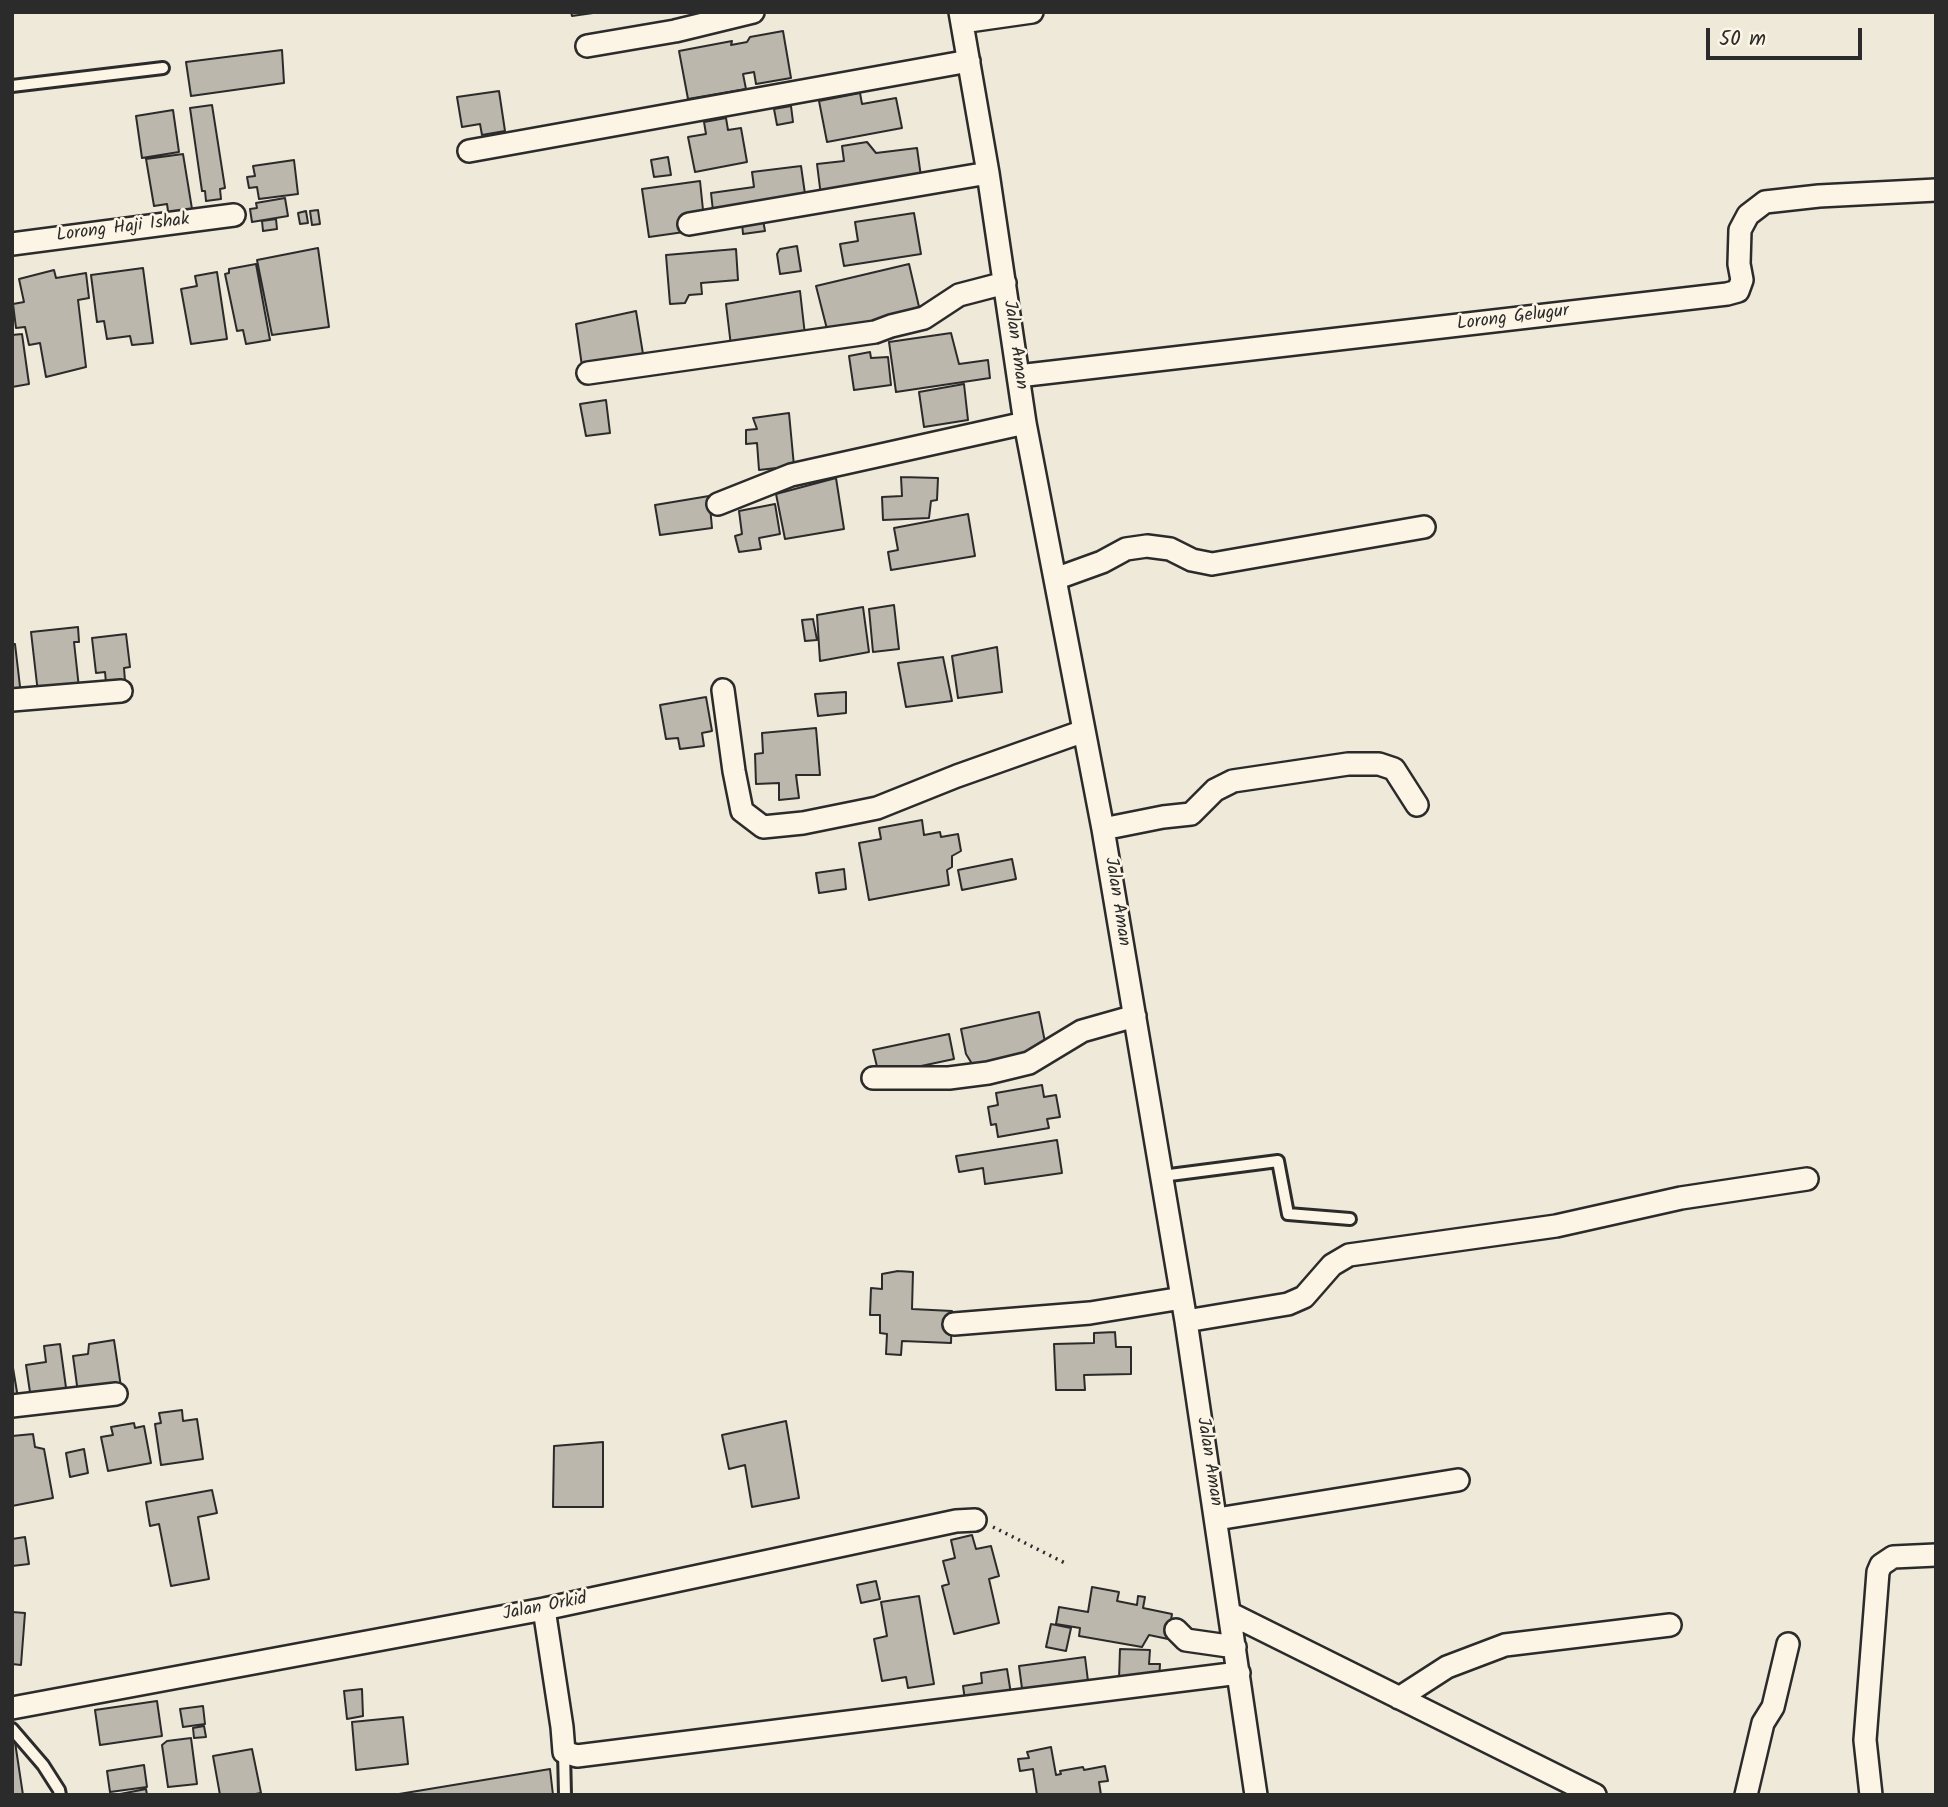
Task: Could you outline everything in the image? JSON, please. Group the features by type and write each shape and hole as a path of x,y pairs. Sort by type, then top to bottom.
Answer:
{"street":[{"path":"587,46 675,31 753,12"},
{"path":"961,17 1032,12"},
{"name":"Jalan Aman","path":"961,17 952,65 1005,283 1026,423 1103,829 1186,1321 1256,1795"},
{"path":"469,151 952,65"},
{"path":"689,224 979,175"},
{"name":"Lorong Gelugur","path":"1018,376 1727,294 1738,291 1742,280 1739,264 1740,230 1748,215 1765,202 1819,196 1936,190"},
{"name":"Lorong Haji Ishak","path":"12,244 234,215"},
{"path":"587,373 876,332 924,318 959,295 1005,283"},
{"path":"718,504 790,475 1026,423"},
{"path":"1055,579 1102,562 1126,549 1147,546 1170,549 1192,560 1212,564 1424,527"},
{"path":"723,690 742,811 763,827 803,823 877,808 957,776 1084,731"},
{"path":"12,700 121,691"},
{"path":"1103,829 1192,814 1215,790 1233,781 1348,764 1379,764 1394,769 1418,805"},
{"path":"873,1078 949,1078 988,1073 1029,1063 1082,1031 1135,1016"},
{"path":"1186,1321 1289,1304 1304,1297 1332,1265 1349,1255 1556,1226 1681,1198 1807,1179"},
{"path":"954,1324 1090,1313 1182,1298"},
{"path":"12,1406 116,1394"},
{"path":"1217,1519 1458,1480"},
{"name":"Jalan Orkid","path":"12,1708 544,1609 956,1521 975,1520"},
{"path":"1871,1795 1865,1740 1878,1572 1887,1559 1893,1557 1936,1555"},
{"path":"544,1609 565,1752 577,1756 1240,1673"},
{"path":"1231,1614 1595,1795"},
{"path":"1399,1698 1447,1667 1505,1645 1670,1625"},
{"path":"1176,1630 1186,1640 1236,1647"},
{"path":"1746,1795 1763,1723 1773,1707 1788,1644"}],"lane":[{"path":"12,86 163,68"},
{"path":"1161,1176 1278,1161 1289,1214 1350,1219"},
{"path":"12,1730 43,1765 60,1795"},
{"path":"565,1752 565,1795"}],"path":[{"path":"975,1520 1068,1564"}],"building":[{"path":"571,12 592,12 593,13 572,16"},
{"path":"783,31 791,78 756,84 754,72 743,74 746,89 688,99 679,51 732,41 731,45 747,42 750,37"},
{"path":"282,50 284,83 191,96 186,62"},
{"path":"499,91 505,131 482,135 480,124 462,127 457,97"},
{"path":"860,93 862,104 896,98 902,128 827,142 819,101"},
{"path":"212,105 225,188 220,189 221,199 206,201 205,191 202,191 190,108"},
{"path":"791,106 793,122 777,125 774,109"},
{"path":"173,110 179,152 142,158 136,116"},
{"path":"726,118 728,130 741,128 747,162 695,172 688,137 706,134 704,122"},
{"path":"867,142 876,153 917,148 922,184 821,196 817,164 844,161 842,146"},
{"path":"183,154 193,215 169,218 167,204 154,206 146,159"},
{"path":"668,157 671,175 654,177 651,160"},
{"path":"294,160 298,194 259,199 257,187 249,188 247,177 255,176 253,166"},
{"path":"801,166 806,201 713,211 711,193 754,187 752,172"},
{"path":"700,181 705,229 649,237 642,189"},
{"path":"285,198 288,216 252,222 250,209 257,208 256,203"},
{"path":"318,210 320,224 312,225 310,211"},
{"path":"306,211 308,223 300,224 298,213"},
{"path":"914,213 921,254 844,266 840,244 858,241 855,222"},
{"path":"276,219 277,229 263,231 262,221"},
{"path":"763,220 765,231 743,234 742,223"},
{"path":"797,246 801,271 780,274 777,254 780,249"},
{"path":"318,248 329,327 272,335 257,260"},
{"path":"736,249 738,280 701,283 702,294 689,295 685,303 670,304 666,255"},
{"path":"256,264 270,340 246,344 243,330 237,331 225,274 229,273 229,269"},
{"path":"909,264 920,311 828,333 816,286"},
{"path":"143,268 153,343 132,345 130,336 107,339 104,321 97,322 91,275"},
{"path":"54,270 56,278 86,273 89,298 78,300 86,367 46,377 40,343 29,345 25,327 16,328 13,304 24,302 19,279"},
{"path":"217,272 227,339 191,344 181,289 197,286 195,276"},
{"path":"800,291 805,335 731,346 726,304"},
{"path":"636,311 643,354 582,366 576,324"},
{"path":"951,333 959,364 988,360 990,378 896,392 889,342"},
{"path":"22,334 29,384 12,387 12,335"},
{"path":"870,352 871,358 888,357 891,385 854,390 849,356"},
{"path":"964,384 968,420 924,427 919,392"},
{"path":"606,400 610,433 586,436 580,404"},
{"path":"789,413 794,466 759,470 757,443 746,444 746,430 757,429 753,418"},
{"path":"901,477 938,478 937,500 931,501 929,518 883,520 882,497 902,496"},
{"path":"836,478 844,529 785,539 776,494"},
{"path":"709,496 712,528 660,535 655,505"},
{"path":"775,504 780,534 759,538 761,549 739,552 735,536 742,534 739,511"},
{"path":"968,514 975,556 891,570 888,552 898,550 894,528"},
{"path":"894,605 899,649 873,652 869,609"},
{"path":"863,607 869,652 820,661 817,615"},
{"path":"813,619 817,640 805,641 802,620"},
{"path":"78,627 79,642 74,642 79,688 38,693 31,632"},
{"path":"126,634 130,667 124,668 125,681 106,683 105,672 96,673 92,638"},
{"path":"12,644 15,644 21,695 12,696"},
{"path":"997,647 1002,692 958,698 952,656"},
{"path":"943,657 952,701 906,707 898,663"},
{"path":"846,692 846,713 818,716 815,694"},
{"path":"706,697 712,731 702,733 704,746 680,749 678,738 666,739 660,705"},
{"path":"816,728 820,775 796,775 799,798 779,800 779,783 756,784 755,754 763,753 762,733"},
{"path":"922,820 924,835 940,832 941,837 958,834 961,851 952,856 952,867 947,870 949,885 869,900 859,843 881,839 879,828"},
{"path":"1012,859 1016,879 962,890 958,870"},
{"path":"844,869 846,889 819,893 816,873"},
{"path":"1039,1012 1047,1052 974,1067 966,1054 961,1029"},
{"path":"949,1034 954,1059 879,1075 873,1050"},
{"path":"1042,1085 1044,1097 1056,1095 1060,1117 1047,1119 1049,1128 998,1137 996,1124 991,1125 988,1107 998,1105 996,1093"},
{"path":"1057,1140 1062,1173 985,1184 983,1168 959,1172 956,1156"},
{"path":"913,1272 912,1309 952,1311 951,1343 902,1341 901,1355 886,1354 887,1334 880,1333 880,1315 870,1315 871,1288 882,1289 882,1274"},
{"path":"1115,1332 1116,1347 1131,1347 1131,1374 1084,1375 1085,1390 1056,1390 1054,1344 1094,1343 1094,1333"},
{"path":"114,1340 121,1387 78,1393 73,1356 88,1354 89,1344"},
{"path":"60,1344 67,1395 31,1399 26,1365 46,1362 44,1346"},
{"path":"12,1362 18,1398 12,1399"},
{"path":"182,1410 183,1421 197,1419 203,1459 161,1465 155,1424 161,1423 159,1413"},
{"path":"786,1421 799,1498 752,1507 745,1465 729,1469 722,1435"},
{"path":"134,1423 135,1428 144,1426 151,1463 108,1471 101,1437 113,1435 111,1427"},
{"path":"33,1434 35,1447 44,1449 53,1498 12,1506 12,1436"},
{"path":"603,1442 603,1507 553,1507 554,1446"},
{"path":"84,1449 88,1473 70,1477 66,1453"},
{"path":"212,1490 217,1513 198,1517 209,1579 171,1586 159,1524 150,1526 146,1502"},
{"path":"972,1535 976,1549 991,1546 999,1576 989,1579 999,1623 954,1634 942,1586 949,1584 943,1561 955,1558 951,1540"},
{"path":"25,1537 29,1564 12,1566 12,1539"},
{"path":"876,1581 880,1599 861,1603 857,1585"},
{"path":"1092,1587 1119,1592 1117,1601 1137,1605 1138,1596 1145,1597 1143,1608 1172,1614 1168,1639 1149,1635 1142,1647 1079,1636 1080,1628 1056,1624 1059,1607 1088,1612"},
{"path":"919,1596 934,1684 908,1688 906,1677 882,1681 874,1639 887,1636 881,1602"},
{"path":"12,1612 25,1613 21,1665 12,1664"},
{"path":"1051,1624 1071,1628 1066,1651 1046,1647"},
{"path":"1120,1649 1150,1650 1149,1664 1160,1664 1159,1681 1119,1679"},
{"path":"1085,1657 1088,1681 1074,1683 1075,1690 1023,1696 1019,1666"},
{"path":"1007,1669 1012,1700 966,1707 963,1686 982,1683 981,1673"},
{"path":"362,1689 363,1716 347,1719 344,1691"},
{"path":"157,1701 162,1736 100,1745 95,1710"},
{"path":"203,1706 205,1724 183,1727 180,1709"},
{"path":"403,1717 408,1764 356,1770 352,1722"},
{"path":"204,1726 206,1737 194,1738 193,1728"},
{"path":"191,1738 197,1784 168,1787 162,1745 167,1741"},
{"path":"15,1742 23,1795 12,1795 12,1743"},
{"path":"1051,1747 1056,1775 1061,1774 1060,1771 1105,1766 1108,1781 1099,1782 1101,1795 1037,1795 1033,1769 1020,1771 1018,1759 1029,1758 1027,1752"},
{"path":"252,1749 261,1793 220,1795 213,1756"},
{"path":"144,1765 147,1787 110,1792 107,1771"},
{"path":"550,1769 553,1795 393,1795"},
{"path":"146,1789 147,1795 115,1795"}]}
